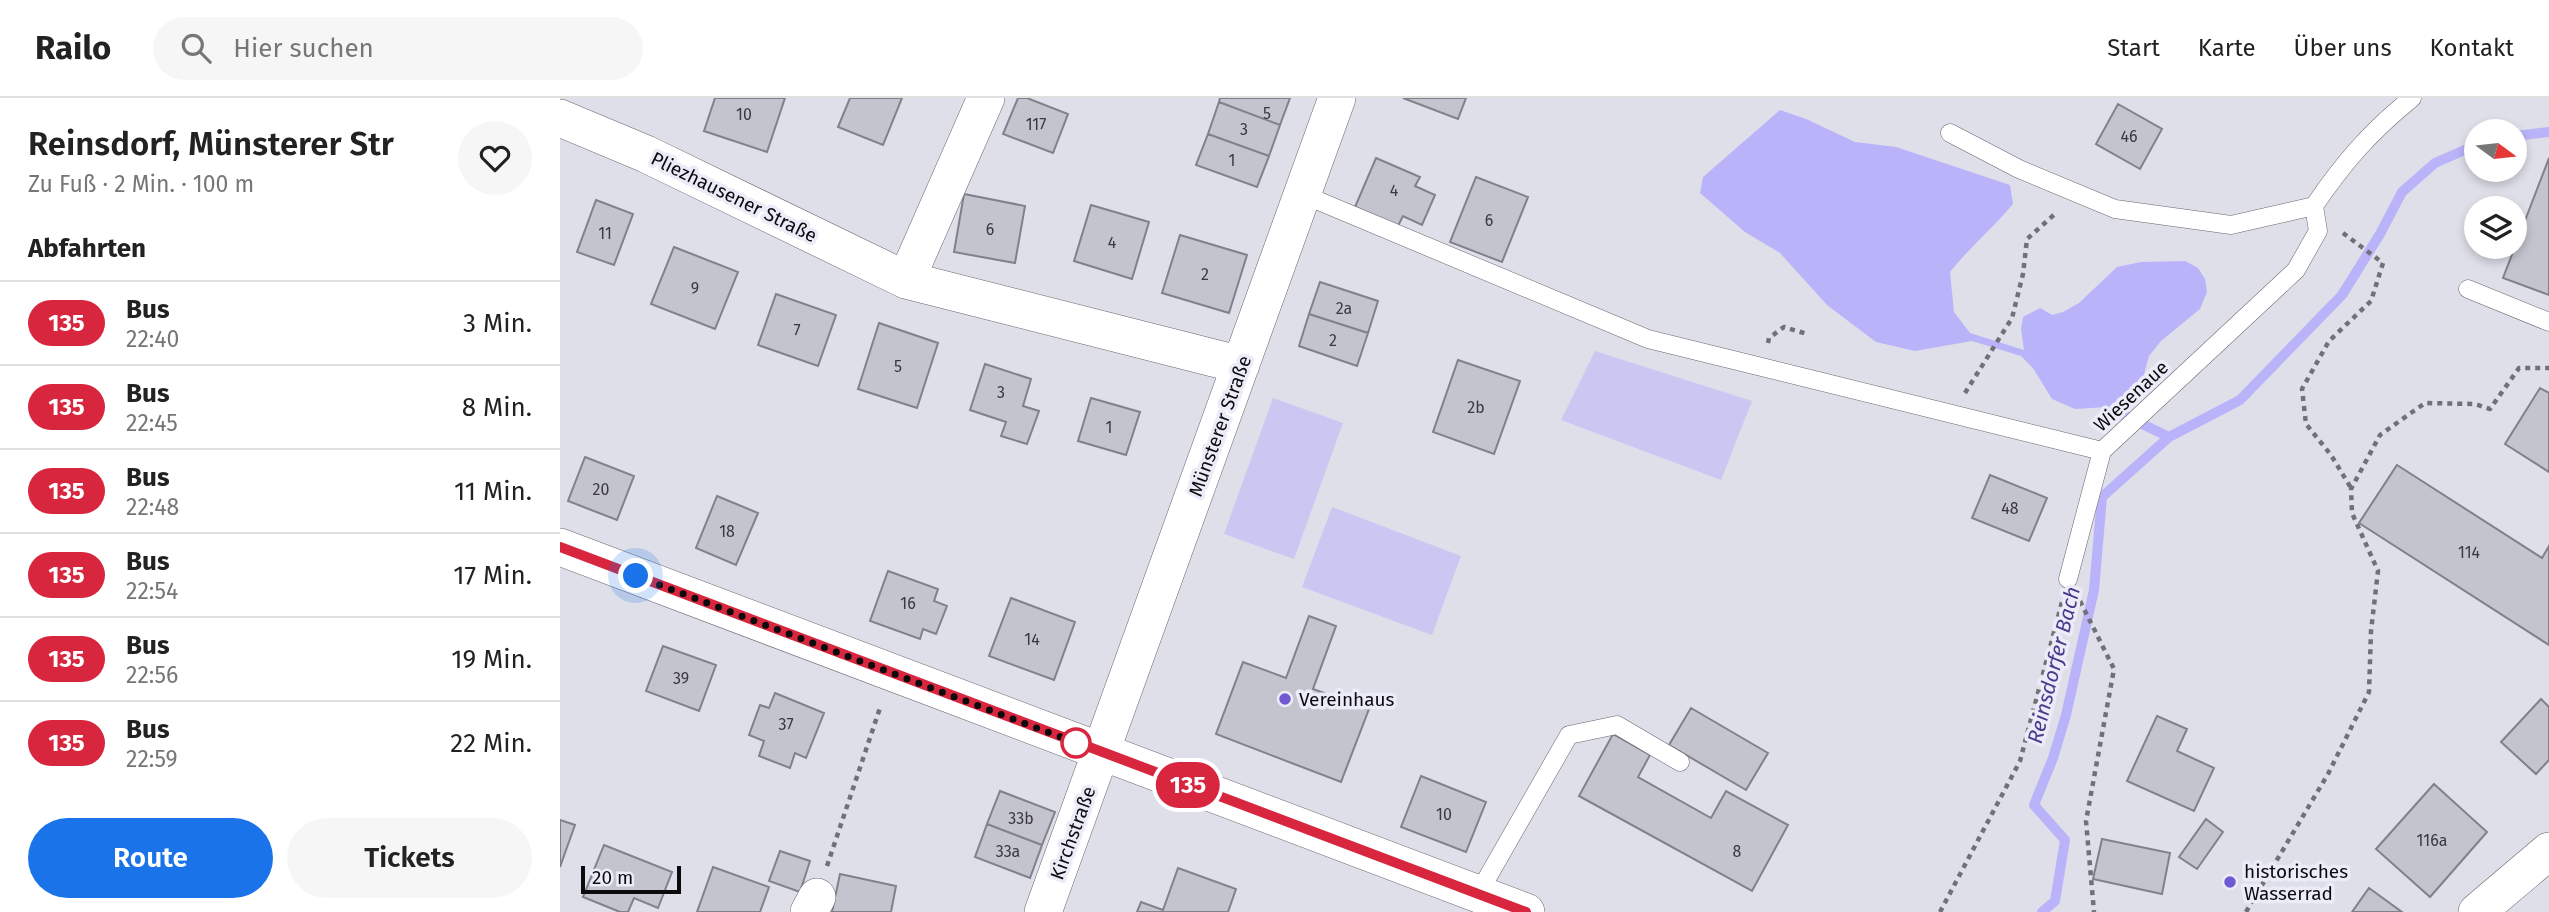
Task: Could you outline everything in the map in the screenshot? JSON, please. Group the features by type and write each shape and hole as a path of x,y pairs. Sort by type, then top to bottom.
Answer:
{"street":[{"path":"906,280 986,98"},
{"name":"Münsterer Straße","path":"1102,753 1337,98"},
{"name":"Pliezhausener Straße","path":"560,118 646,154 906,280 1241,365"},
{"path":"560,547 1526,912"},
{"name":"Kirchstraße","path":"1043,912 1102,753"},
{"path":"2477,912 2549,851"}],"lane":[{"path":"1950,133 2019,169 2115,209 2231,225 2314,206 2343,163 2380,124 2412,98"},
{"path":"1303,194 1648,339 2102,451"},
{"name":"Wiesenaue","path":"2071,585 2102,451 2296,270 2318,231 2314,206"},
{"path":"2468,289 2549,322"},
{"path":"1478,894 1569,735 1617,726 1680,762"}],"path":[{"path":"1951,414 2012,318 2023,274 2027,239 2077,193"},
{"path":"2246,912 2328,774 2369,692 2371,631 2378,571 2352,513 2351,489 2331,455 2306,424 2302,389 2329,341 2371,301 2382,263 2360,248"},
{"path":"1762,367 1769,338 1784,327 1807,334"},
{"path":"2351,489 2379,435 2425,403 2475,404 2490,409 2519,368 2549,368"},
{"path":"2071,585 2114,669 2086,821 2094,912"},
{"path":"1940,912 2020,761 2071,585"},
{"path":"813,904 892,673"}],"shaded area":[{"path":"1780,110 1855,142 1896,147 2010,185 2013,204 1950,272 1954,312 1970,333 2024,350 2021,329 2023,317 2040,308 2052,315 2063,312 2079,303 2117,267 2141,262 2185,261 2198,268 2205,279 2207,292 2200,309 2161,341 2149,356 2143,378 2126,395 2107,407 2075,409 2052,399 2033,368 2021,356 1972,341 1915,351 1876,342 1827,305 1780,253 1745,232 1700,193 1703,177"},
{"path":"1595,351 1752,401 1721,480 1561,420"},
{"path":"1273,398 1343,423 1294,559 1224,534"},
{"path":"1332,507 1461,556 1432,635 1302,587"}],"building":[{"path":"715,98 785,98 767,152 704,131"},
{"path":"850,98 902,98 883,145 838,127"},
{"path":"1018,98 1027,98 1068,114 1053,153 1003,134"},
{"path":"1220,98 1290,98 1280,125 1219,102"},
{"path":"1403,98 1466,98 1458,119"},
{"path":"1219,102 1280,125 1269,156 1208,134"},
{"path":"2118,104 2162,129 2140,169 2096,144"},
{"path":"1208,134 1269,156 1257,187 1196,165"},
{"path":"1376,158 1420,177 1415,186 1435,195 1422,225 1403,216 1398,226 1355,207"},
{"path":"2549,158 2549,295 2503,278 2510,259 2527,259 2527,215"},
{"path":"1476,177 1528,197 1502,262 1450,242"},
{"path":"964,194 1025,206 1015,263 954,252"},
{"path":"596,200 633,214 614,265 577,252"},
{"path":"1091,205 1149,222 1132,279 1074,261"},
{"path":"1180,235 1247,255 1229,313 1162,293"},
{"path":"674,247 738,272 715,329 651,304"},
{"path":"1320,282 1378,301 1368,333 1309,314"},
{"path":"776,294 836,315 818,366 758,345"},
{"path":"1309,314 1368,333 1357,366 1299,346"},
{"path":"879,323 938,343 917,408 858,389"},
{"path":"1458,360 1520,381 1494,454 1433,432"},
{"path":"985,364 1031,379 1023,406 1039,411 1027,444 1001,436 1006,422 970,410"},
{"path":"2540,388 2549,393 2549,472 2505,444"},
{"path":"1091,398 1140,412 1126,455 1078,441"},
{"path":"585,457 634,476 617,520 568,501"},
{"path":"2397,465 2542,558 2549,546 2549,645 2359,523"},
{"path":"1990,475 2047,498 2029,541 1972,518"},
{"path":"717,496 758,513 736,565 696,548"},
{"path":"888,571 938,589 934,601 947,606 936,634 923,629 920,639 870,621"},
{"path":"1011,598 1075,622 1054,680 989,656"},
{"name":"Vereinhaus","path":"1309,616 1336,626 1313,689 1369,709 1341,782 1216,734 1243,662 1286,678"},
{"path":"663,646 716,665 699,711 646,691"},
{"path":"775,693 824,713 806,758 795,753 790,768 759,756 764,741 749,735 760,705 769,708"},
{"path":"2541,699 2549,707 2549,760 2536,774 2501,742"},
{"path":"1691,708 1768,753 1746,790 1669,745"},
{"path":"2157,716 2187,729 2177,751 2214,768 2194,811 2127,781"},
{"path":"1613,734 1650,755 1638,777 1711,818 1726,791 1788,825 1752,891 1579,796"},
{"path":"1421,776 1486,802 1466,852 1401,827"},
{"path":"2434,784 2487,832 2430,897 2376,849"},
{"path":"1000,791 1055,812 1042,845 987,824"},
{"path":"2206,819 2223,832 2197,869 2179,857"},
{"path":"560,820 575,825 560,867"},
{"path":"987,824 1042,845 1030,878 975,857"},
{"path":"2102,839 2170,853 2162,894 2093,879"},
{"path":"604,845 672,872 658,908 634,898 628,912 620,912 583,897"},
{"path":"780,851 810,861 800,892 769,881"},
{"path":"713,867 769,887 760,912 697,912"},
{"path":"1178,868 1236,889 1228,912 1137,912 1141,902 1163,910"},
{"path":"840,874 896,886 891,912 832,912"},
{"path":"2369,888 2402,912 2352,912"}],"waterway":[{"name":"Reinsdorfer Bach","path":"2527,135 2549,132"},
{"name":"Reinsdorfer Bach","path":"2042,912 2055,901 2065,840 2034,805 2053,758 2066,715 2094,590 2102,497 2169,437 2240,400 2342,295 2380,234 2402,192 2435,163 2464,150"},
{"name":"Reinsdorfer Bach","path":"2107,407 2169,437"}],"bus line":[{"name":"135","path":"560,547 1526,912"}],"place":[{"name":"Vereinhaus","path":"1285,699"},
{"name":"historisches Wasserrad","path":"2230,882"}],"route":[{"path":"636,576 1079,744 1076,743"}]}
